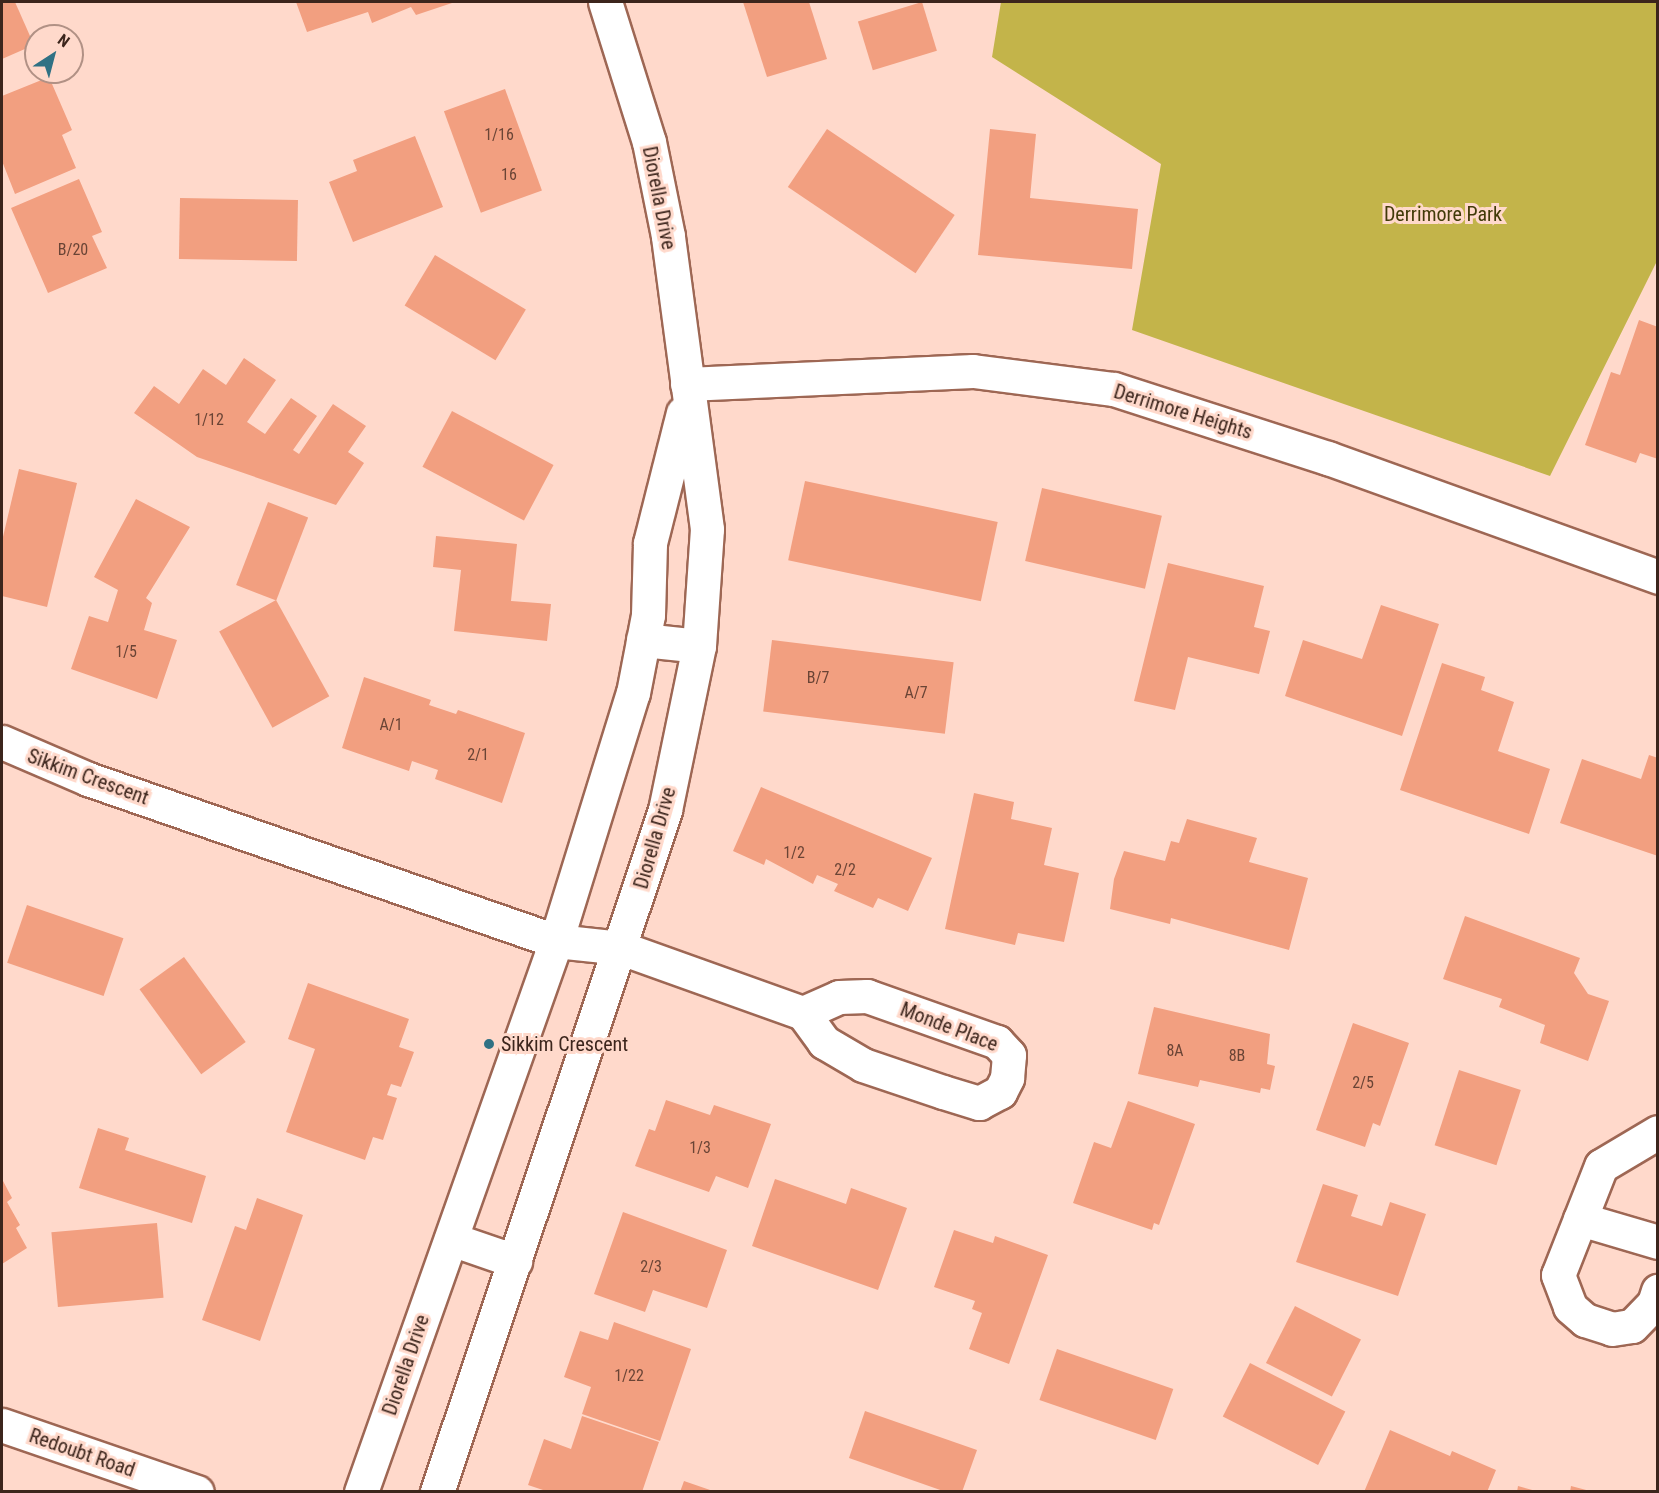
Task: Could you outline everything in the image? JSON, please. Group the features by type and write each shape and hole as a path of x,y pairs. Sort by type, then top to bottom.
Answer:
{"street":[{"name":"Diorella Drive","path":"437,1491 621,948 665,810 699,646 707,529 668,237 649,142 605,2"},
{"name":"Derrimore Heights","path":"687,392 973,371 1114,389 1328,458 1658,577"},
{"name":"Diorella Drive","path":"361,1491 556,941 633,693 643,640 650,543 687,392"},
{"path":"643,640 699,646"},
{"name":"Sikkim Crescent","path":"2,742 87,779 556,941 621,948"},
{"path":"621,948 803,1013"},
{"name":"Monde Place","path":"867,996 997,1042 1009,1055 1007,1078 1000,1092 979,1104 863,1065 824,1042 803,1013 839,997 867,996"},
{"path":"1658,1132 1601,1166 1558,1275 1570,1307 1585,1320 1612,1329 1632,1326 1654,1303 1658,1292"},
{"path":"1580,1219 1658,1242"},
{"path":"451,1239 515,1260"},
{"name":"Redoubt Road","path":"2,1425 197,1491"}],"green space":[{"name":"Derrimore Park","path":"1001,2 1657,2 1657,261 1550,476 1132,330 1161,164 992,57"}],"building":[{"path":"2,2 15,2 25,24 24,49 2,59"},
{"path":"296,2 455,2 416,15 411,7 372,23 368,12 307,32"},
{"path":"743,2 809,2 827,59 767,77"},
{"path":"922,2 937,51 873,70 858,22"},
{"path":"32,84 52,84 72,130 62,135 76,168 15,194 2,161 2,96"},
{"path":"505,89 542,190 481,213 444,111"},
{"path":"827,129 955,215 916,273 788,187"},
{"path":"990,129 1036,134 1030,198 1138,209 1132,269 978,255"},
{"path":"415,136 443,207 353,242 329,182 357,171 353,160"},
{"path":"79,179 102,232 92,236 107,268 48,293 11,208"},
{"path":"180,198 298,200 297,261 179,259"},
{"path":"435,255 526,310 495,360 405,306"},
{"path":"1639,320 1658,327 1658,459 1640,453 1636,463 1585,445 1611,372 1620,375"},
{"path":"244,358 276,380 247,422 265,434 291,398 317,416 293,450 299,454 333,404 366,426 348,452 364,463 336,505 197,457 134,413 154,386 179,404 203,369 226,385"},
{"path":"452,411 554,465 524,521 422,467"},
{"path":"19,469 77,483 47,607 2,596 2,541"},
{"path":"805,481 998,522 981,601 788,560"},
{"path":"1042,488 1162,516 1145,589 1025,561"},
{"path":"136,499 190,527 146,598 152,603 144,630 177,640 157,699 71,669 89,616 108,622 118,590 94,577"},
{"path":"268,502 308,517 276,600 236,585"},
{"path":"436,536 517,544 511,601 551,604 547,641 454,631 461,570 433,567"},
{"path":"1168,563 1264,586 1254,627 1270,631 1259,674 1188,657 1175,710 1134,701"},
{"path":"276,600 329,696 272,728 219,632"},
{"path":"1381,605 1439,624 1402,736 1285,696 1303,640 1362,659"},
{"path":"772,640 954,662 945,734 763,711"},
{"path":"1442,663 1485,677 1481,690 1514,702 1498,751 1550,769 1529,834 1400,790"},
{"path":"364,677 431,700 429,705 456,714 458,710 525,733 502,803 435,779 438,770 412,761 409,771 342,748"},
{"path":"1649,755 1658,758 1658,856 1560,823 1582,759 1641,779"},
{"path":"761,787 932,858 908,911 878,898 873,908 834,891 838,884 817,875 813,884 766,859 764,865 733,851"},
{"path":"974,793 1014,802 1011,819 1052,828 1044,865 1079,873 1064,942 1018,933 1015,945 945,929"},
{"path":"1187,819 1257,838 1249,862 1308,878 1289,950 1171,918 1170,924 1110,909 1114,879 1124,851 1165,861 1171,841 1179,843"},
{"path":"27,905 123,938 104,996 7,963"},
{"path":"1465,916 1580,958 1574,973 1588,994 1609,1001 1588,1061 1540,1043 1545,1025 1499,1007 1502,999 1443,979"},
{"path":"184,957 246,1042 201,1074 140,989"},
{"path":"308,983 409,1019 399,1047 414,1052 401,1087 391,1084 387,1095 397,1098 383,1140 373,1137 365,1160 286,1132 315,1049 288,1039"},
{"path":"1154,1007 1270,1034 1267,1064 1275,1066 1270,1090 1261,1088 1260,1093 1200,1080 1198,1087 1138,1074"},
{"path":"1353,1023 1409,1043 1380,1126 1373,1123 1365,1147 1316,1130"},
{"path":"1459,1070 1521,1090 1496,1165 1435,1145"},
{"path":"666,1100 710,1115 714,1105 771,1124 748,1188 716,1176 709,1192 635,1166 649,1129 655,1131"},
{"path":"1128,1101 1195,1124 1159,1225 1154,1223 1152,1230 1073,1203 1094,1142 1111,1148"},
{"path":"98,1128 129,1138 125,1150 206,1176 192,1223 79,1188"},
{"path":"2,1179 12,1198 7,1202 20,1225 16,1228 27,1248 2,1264"},
{"path":"775,1179 846,1204 851,1188 907,1208 878,1290 752,1246"},
{"path":"1323,1184 1358,1195 1351,1216 1382,1226 1390,1202 1426,1214 1398,1296 1296,1262"},
{"path":"257,1198 303,1215 260,1341 202,1320 235,1226 246,1230"},
{"path":"623,1212 727,1250 707,1308 653,1290 645,1312 594,1294"},
{"path":"157,1223 164,1298 58,1307 51,1232"},
{"path":"954,1230 993,1243 995,1236 1048,1255 1009,1364 969,1349 982,1313 972,1309 975,1301 934,1287"},
{"path":"1295,1306 1361,1340 1332,1397 1266,1363"},
{"path":"614,1322 691,1349 660,1441 582,1414 591,1387 564,1377 580,1331 608,1340"},
{"path":"1057,1349 1173,1389 1156,1440 1039,1400"},
{"path":"1250,1363 1345,1412 1318,1465 1223,1416"},
{"path":"865,1411 977,1450 962,1492 946,1492 849,1458"},
{"path":"582,1416 659,1442 642,1492 549,1492 528,1485 544,1439 571,1449"},
{"path":"1390,1430 1450,1456 1452,1451 1496,1470 1487,1492 1364,1492"},
{"path":"684,1481 713,1491 713,1492 680,1492"},
{"path":"1518,1486 1536,1491 1517,1492"},
{"path":"1571,1486 1590,1491 1590,1492 1570,1492"}],"place":[{"name":"Sikkim Crescent","path":"489,1044"}]}
